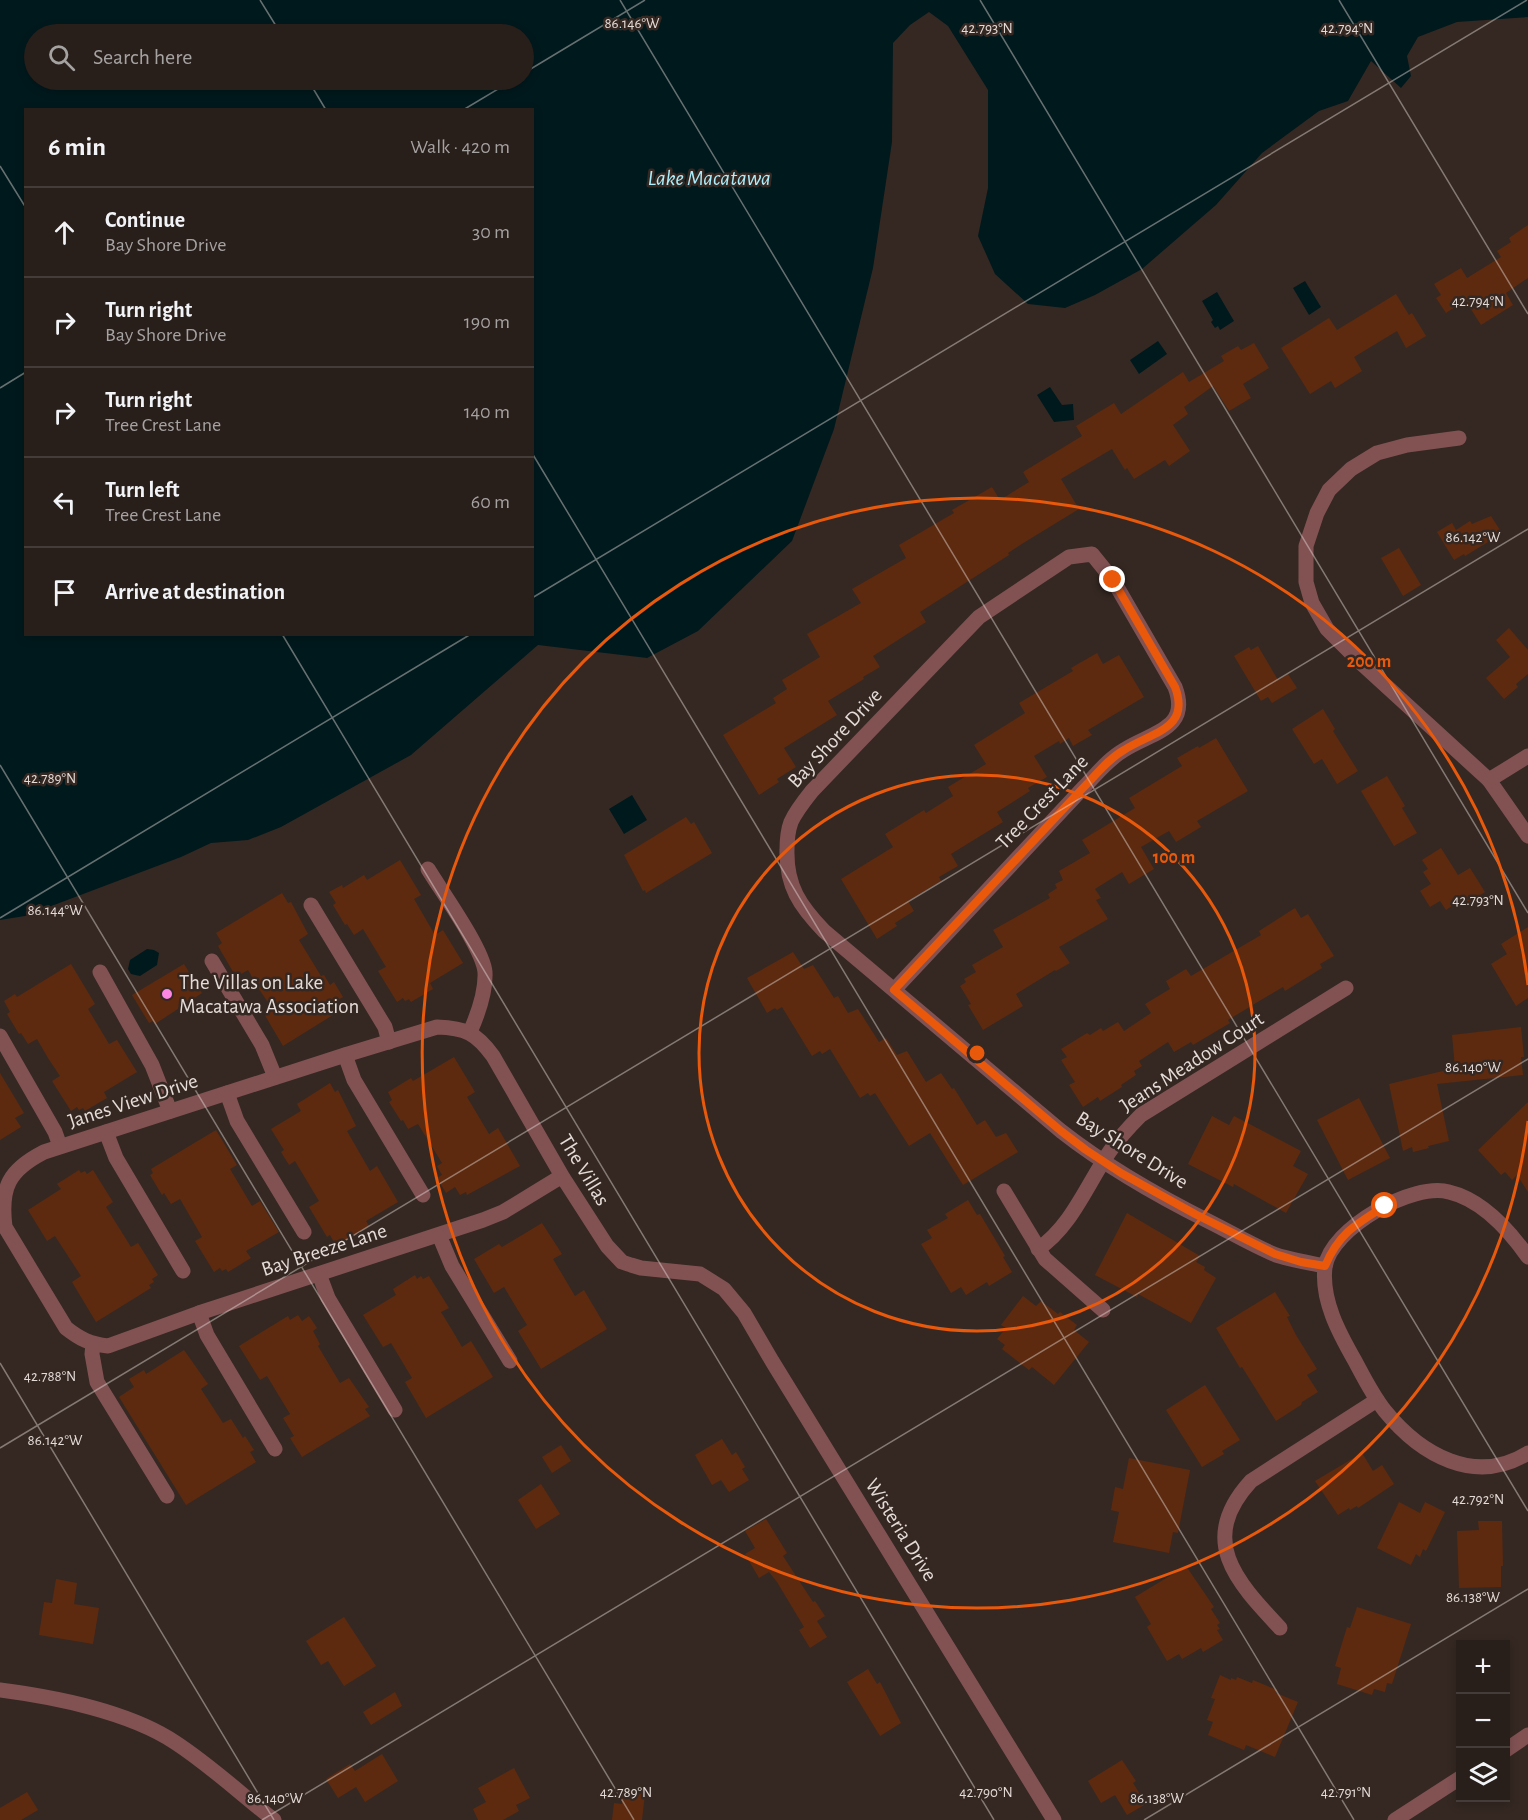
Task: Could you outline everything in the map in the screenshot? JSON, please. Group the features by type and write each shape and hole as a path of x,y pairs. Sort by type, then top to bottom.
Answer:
{"street":[{"path":"1459,438 1407,445 1377,453 1351,470 1329,490 1317,513 1305,546 1306,582 1312,603 1327,629 1489,780 1528,836"},
{"name":"Bay Shore Drive","path":"1092,554 1069,557 979,617 812,791 790,823 786,862 791,886 799,902 824,931 1061,1131 1103,1161 1195,1214 1275,1254 1325,1266"},
{"name":"Tree Crest Lane","path":"894,990 1115,756 1170,724 1180,711 1175,687 1113,580 1092,554"},
{"path":"1489,780 1528,756"},
{"path":"428,869 479,952 485,971 483,992 470,1032"},
{"path":"311,905 385,1027 389,1042"},
{"path":"212,961 262,1045 275,1077"},
{"path":"100,972 152,1065 170,1111"},
{"name":"Jeans Meadow Court","path":"1038,1249 1062,1228 1103,1161 1123,1133 1141,1115 1346,988"},
{"name":"Janes View Drive","path":"93,1345 81,1340 66,1328 5,1227 1,1208 4,1191 11,1176 25,1162 60,1146 437,1027 453,1027 470,1032"},
{"name":"The Villas","path":"470,1032 484,1042 562,1176 607,1246 622,1262 641,1268 700,1274"},
{"path":"0,1036 56,1132 60,1146"},
{"path":"345,1055 354,1080 423,1195"},
{"path":"226,1093 237,1121 304,1232"},
{"path":"106,1132 116,1158 183,1271"},
{"name":"Bay Breeze Lane","path":"93,1345 108,1346 199,1313 503,1212 562,1176"},
{"path":"1004,1191 1038,1249 1052,1267 1102,1310"},
{"path":"1528,1257 1503,1226 1479,1205 1464,1196 1446,1191 1426,1191 1408,1196 1351,1228 1334,1247 1325,1266 1326,1299 1347,1346 1377,1400 1407,1434 1429,1451 1464,1466 1485,1468 1506,1464 1528,1453"},
{"path":"439,1235 452,1266 510,1361"},
{"path":"320,1274 328,1298 395,1410"},
{"name":"Wisteria Drive","path":"700,1274 724,1289 744,1313 1054,1820"},
{"path":"199,1313 207,1335 275,1449"},
{"path":"93,1345 92,1354 97,1382 167,1496"},
{"path":"1280,1628 1254,1601 1235,1575 1224,1539 1229,1510 1238,1495 1251,1481 1377,1400"},
{"path":"0,1690 74,1705 135,1721 177,1743 274,1820"},
{"path":"1509,1748 1528,1735"},
{"path":"1395,1820 1456,1781"}],"water":[{"name":"Lake Macatawa","path":"0,0 1528,0 1528,17 1457,22 1418,37 1407,56 1411,76 1401,88 1371,61 1348,101 1319,111 1262,153 1216,205 1142,269 1095,295 1065,308 1028,304 995,274 978,236 988,188 988,90 948,26 929,12 910,25 893,43 892,142 873,268 834,429 792,541 698,631 647,658 538,645 411,755 281,827 248,840 211,843 181,857 25,916 0,920"},
{"path":"1305,281 1321,307 1309,315 1293,288"},
{"path":"1217,292 1234,321 1220,330 1218,326 1215,328 1211,322 1213,320 1202,301"},
{"path":"1158,341 1167,354 1139,374 1130,360"},
{"path":"1050,387 1062,405 1073,404 1074,420 1054,422 1037,395"},
{"path":"632,795 647,820 624,834 609,809"},
{"path":"147,949 159,953 157,965 140,976 131,974 128,969 130,960"}],"building":[{"path":"1528,225 1528,278 1506,293 1513,305 1481,325 1467,303 1460,308 1458,305 1446,313 1436,298 1441,295 1434,284 1461,268 1467,278 1501,257 1497,251 1511,242 1509,238"},
{"path":"1396,294 1409,315 1412,313 1426,336 1406,348 1397,331 1354,357 1362,371 1335,388 1331,381 1310,394 1281,348 1329,318 1337,330"},
{"path":"1254,343 1269,368 1243,384 1251,398 1229,411 1213,386 1184,407 1188,414 1173,425 1190,451 1169,466 1165,460 1134,479 1127,468 1125,470 1112,449 1061,479 1079,509 920,612 926,622 873,656 880,667 828,701 837,715 784,748 796,767 777,779 779,782 759,795 723,735 776,703 773,698 787,689 782,680 820,657 807,634 861,603 852,589 906,558 899,545 954,513 952,510 992,487 1000,500 1029,482 1023,472 1082,436 1076,426 1114,403 1121,414 1183,372 1189,382 1224,361 1221,356 1238,346 1241,350"},
{"path":"1491,516 1500,530 1491,535 1493,539 1454,560 1437,532 1452,523 1456,530 1470,521 1472,524"},
{"path":"1399,548 1421,585 1403,596 1381,558"},
{"path":"1509,628 1528,650 1528,674 1504,699 1486,678 1510,657 1496,640"},
{"path":"1258,646 1278,680 1288,674 1297,688 1272,703 1268,697 1261,701 1234,656 1249,647 1251,650"},
{"path":"1097,653 1103,664 1119,655 1144,697 1088,730 1092,735 1073,746 1069,738 1060,744 1059,741 1034,756 1047,777 1028,788 1030,791 997,812 1003,822 951,854 958,866 939,877 941,881 908,901 914,911 895,923 897,926 877,939 841,879 893,847 885,834 924,810 926,813 953,796 948,787 986,764 974,745 1025,713 1019,703 1073,671 1071,668"},
{"path":"1323,709 1335,729 1333,731 1358,771 1337,784 1322,759 1314,764 1292,729"},
{"path":"1216,738 1248,791 1197,821 1201,827 1176,842 1169,831 1141,847 1154,869 1129,884 1122,872 1095,889 1101,898 1096,900 1108,919 1059,947 1070,963 1016,994 1023,1006 983,1030 960,986 966,982 964,979 976,972 972,965 1003,947 993,930 1050,898 1048,894 1057,888 1055,884 1063,880 1059,871 1090,853 1082,840 1135,808 1129,798 1182,766 1177,758"},
{"path":"1387,776 1405,806 1402,808 1417,833 1394,846 1361,791"},
{"path":"686,817 691,824 694,822 712,853 646,893 624,855"},
{"path":"1441,848 1458,875 1470,868 1485,892 1466,904 1462,899 1446,910 1440,901 1430,907 1420,891 1431,884 1423,872 1428,869 1422,860"},
{"path":"400,860 421,895 414,899 435,935 443,930 463,963 430,983 433,989 411,1002 403,998 397,1002 378,971 386,967 363,929 354,935 333,905 336,903 329,892 342,885 343,888 364,875 367,880"},
{"path":"282,893 288,903 291,902 308,934 299,940 321,976 324,975 330,985 334,982 343,997 333,1003 337,1010 331,1013 333,1015 283,1046 263,1012 271,1007 248,970 236,977 218,946 222,943 216,933"},
{"path":"1295,908 1301,918 1308,914 1334,956 1320,964 1322,968 1285,991 1283,987 1266,997 1228,1020 1230,1023 1193,1045 1191,1042 1174,1052 1168,1042 1139,1061 1142,1066 1134,1071 1136,1075 1121,1085 1122,1087 1100,1101 1098,1097 1083,1107 1069,1085 1075,1082 1061,1060 1067,1057 1061,1049 1087,1033 1090,1035 1101,1028 1103,1031 1118,1022 1124,1031 1151,1013 1145,1004 1170,989 1166,981 1186,969 1191,976 1261,935 1259,931"},
{"path":"1528,927 1528,998 1516,1006 1491,964 1507,954 1501,944"},
{"path":"793,952 804,969 813,965 834,998 838,996 848,1013 858,1009 879,1042 886,1038 897,1055 907,1051 926,1082 941,1073 952,1089 954,1088 977,1125 985,1120 996,1137 1006,1133 1018,1152 963,1185 930,1133 909,1146 875,1093 870,1096 868,1093 860,1098 830,1049 812,1056 782,1007 767,1013 747,978"},
{"path":"71,964 95,1004 88,1009 109,1044 117,1040 137,1072 104,1092 107,1098 85,1111 77,1107 71,1111 52,1081 60,1076 37,1039 28,1044 21,1033 19,1034 7,1014 10,1012 4,1001 15,994 17,997"},
{"name":"The Villas on Lake Macatawa Association","path":"184,964 202,993 155,1024 153,1021 149,1023 132,995"},
{"path":"1521,1027 1523,1075 1437,1084 1449,1141 1413,1152 1412,1147 1403,1151 1389,1084 1455,1068 1452,1035"},
{"path":"454,1057 475,1092 467,1097 489,1134 498,1128 520,1166 467,1195 466,1192 460,1195 455,1187 446,1193 437,1178 442,1175 437,1166 442,1163 418,1124 408,1129 403,1120 401,1121 389,1102 392,1100 388,1092 411,1078 413,1081"},
{"path":"0,1073 24,1113 15,1118 21,1127 0,1140"},
{"path":"330,1083 335,1092 338,1090 356,1126 347,1131 370,1171 377,1166 398,1202 366,1221 369,1226 336,1246 330,1235 327,1237 309,1207 319,1201 295,1161 289,1165 281,1152 284,1150 271,1129 301,1111 297,1104"},
{"path":"1359,1098 1390,1158 1348,1180 1317,1120"},
{"path":"1528,1102 1528,1192 1517,1175 1512,1180 1505,1172 1501,1175 1478,1150"},
{"path":"1212,1116 1229,1125 1234,1116 1301,1151 1293,1166 1308,1174 1286,1213 1234,1184 1233,1187 1188,1164"},
{"path":"216,1130 237,1165 230,1169 252,1206 260,1201 279,1232 246,1251 251,1258 228,1272 220,1268 214,1272 195,1241 202,1237 180,1199 171,1204 164,1193 162,1195 150,1175 153,1173 151,1169"},
{"path":"79,1170 87,1174 93,1170 113,1202 106,1207 131,1247 138,1243 158,1275 152,1279 154,1282 149,1285 151,1288 96,1322 72,1282 81,1276 55,1236 47,1241 28,1210 61,1189 57,1184"},
{"path":"968,1200 977,1215 980,1214 1012,1272 989,1286 987,1282 966,1295 961,1287 951,1293 921,1244 932,1238 927,1230 948,1218 945,1214"},
{"path":"1127,1213 1200,1256 1196,1262 1216,1278 1191,1323 1138,1294 1137,1297 1095,1275"},
{"path":"542,1223 562,1254 553,1259 575,1296 584,1290 607,1329 541,1369 518,1331 527,1325 504,1287 494,1293 474,1259 499,1244 502,1247"},
{"path":"415,1275 417,1279 421,1276 423,1279 429,1276 449,1308 441,1312 462,1347 471,1341 493,1377 426,1418 405,1382 412,1378 391,1343 383,1347 363,1315 396,1295 393,1289"},
{"path":"1275,1292 1290,1316 1287,1317 1296,1335 1317,1369 1307,1375 1318,1392 1276,1421 1216,1328"},
{"path":"1023,1296 1036,1306 1041,1301 1058,1314 1060,1312 1077,1325 1074,1330 1089,1342 1054,1385 1032,1367 1029,1370 1002,1349 1005,1345 997,1339 1006,1328 1001,1325"},
{"path":"298,1315 302,1321 309,1316 317,1328 313,1331 320,1344 318,1346 340,1383 349,1378 369,1407 365,1409 370,1416 302,1457 290,1438 294,1436 283,1418 290,1414 267,1376 260,1380 239,1346 288,1316 290,1320"},
{"path":"184,1350 208,1384 201,1389 223,1423 231,1419 243,1438 245,1436 254,1450 250,1452 256,1462 186,1505 119,1397 134,1387 129,1379 144,1370 146,1374"},
{"path":"1205,1385 1240,1440 1222,1451 1224,1454 1202,1467 1166,1410"},
{"path":"722,1439 732,1455 736,1452 745,1467 742,1469 749,1480 729,1492 721,1480 712,1485 695,1455"},
{"path":"561,1445 571,1461 552,1473 542,1457"},
{"path":"1362,1453 1373,1471 1382,1465 1394,1484 1358,1508 1357,1506 1350,1510 1349,1508 1338,1515 1315,1481"},
{"path":"1129,1458 1190,1470 1178,1533 1173,1532 1169,1553 1113,1542 1119,1512 1111,1510 1115,1487 1123,1489"},
{"path":"541,1484 560,1514 536,1529 518,1500"},
{"path":"1399,1502 1420,1513 1425,1502 1445,1512 1426,1551 1423,1549 1420,1557 1416,1554 1411,1565 1377,1548"},
{"path":"766,1519 787,1553 783,1556 813,1602 815,1601 825,1616 817,1621 827,1637 810,1648 799,1630 804,1627 777,1582 769,1572 759,1578 745,1554 755,1548 745,1531"},
{"path":"1478,1521 1502,1521 1501,1587 1459,1588 1457,1531 1479,1530"},
{"path":"1186,1566 1214,1607 1211,1609 1220,1623 1217,1625 1220,1629 1217,1630 1223,1640 1203,1652 1201,1648 1182,1659 1179,1654 1167,1661 1147,1627 1151,1624 1135,1597"},
{"path":"56,1579 77,1583 74,1604 99,1608 93,1644 39,1635 44,1602 52,1603"},
{"path":"1357,1607 1411,1624 1392,1684 1387,1683 1385,1692 1374,1689 1372,1695 1337,1684 1341,1668 1335,1666 1347,1627 1350,1628"},
{"path":"344,1617 376,1666 344,1686 328,1661 321,1665 306,1641"},
{"path":"868,1669 877,1684 880,1682 901,1723 880,1736 847,1682"},
{"path":"1220,1675 1231,1680 1231,1678 1236,1680 1237,1677 1252,1683 1253,1680 1298,1702 1275,1757 1246,1745 1244,1750 1208,1735 1213,1722 1207,1720 1215,1699 1211,1698"},
{"path":"395,1692 402,1706 371,1725 363,1712"},
{"path":"382,1754 398,1781 365,1802 356,1787 338,1798 326,1779 350,1764 355,1771"},
{"path":"1122,1760 1136,1781 1133,1783 1146,1804 1127,1815 1115,1795 1101,1803 1088,1781"},
{"path":"514,1768 530,1798 516,1805 519,1811 503,1820 478,1820 473,1809 486,1802 478,1788"},
{"path":"27,1792 38,1810 21,1820 0,1820 0,1808"},
{"path":"623,1792 645,1794 642,1820 612,1820 614,1803 622,1804"}],"place":[{"name":"The Villas on Lake Macatawa Association","path":"167,994"}],"route":[{"path":"1113,580 1175,687 1180,711 1174,721 1165,728 1115,756 894,990 1086,1150 1121,1173 1195,1214 1275,1254 1325,1266 1334,1247 1351,1228 1385,1206"}]}
